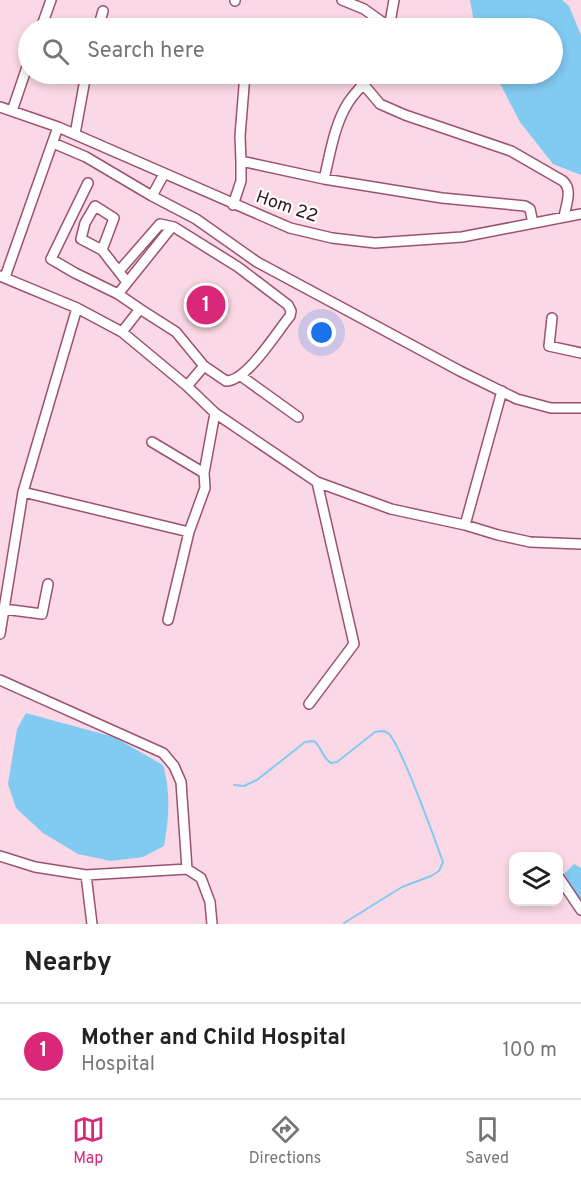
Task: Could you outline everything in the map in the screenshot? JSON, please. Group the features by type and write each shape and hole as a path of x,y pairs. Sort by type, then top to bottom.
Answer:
{"street":[{"path":"45,18 51,0"},
{"path":"342,0 364,9 376,18"},
{"path":"391,18 394,0"},
{"path":"101,18 103,11"},
{"path":"12,111 21,84"},
{"path":"75,134 84,84"},
{"path":"233,205 241,181 240,136 244,84"},
{"path":"324,179 337,129 347,104 364,85 380,104 405,115 511,151 562,181 568,186 569,191 564,217"},
{"name":"Hom 22","path":"0,107 75,134 290,228 332,238 375,243 462,237 581,214"},
{"path":"58,127 3,277 77,308 122,332 187,386 215,413 317,482 391,508 530,542 581,544"},
{"path":"53,143 86,157 196,219 257,262 460,371 517,399 551,408 581,408"},
{"path":"241,161 324,179 460,200 525,206 531,209 533,223"},
{"path":"152,196 164,174"},
{"path":"88,183 51,259 118,294 176,332 204,366 225,381 230,382 241,376 290,316 291,311 288,305 238,267 174,227 162,223 119,271"},
{"path":"102,250 114,218 95,206 85,223 81,239 102,250 128,282"},
{"path":"118,294 174,227"},
{"path":"0,634 22,492 77,308"},
{"path":"122,332 140,309"},
{"path":"552,318 549,346 581,353"},
{"path":"187,386 204,366"},
{"path":"241,376 298,417"},
{"path":"465,525 502,391"},
{"path":"168,620 189,532 205,488 204,473 215,413"},
{"path":"152,442 204,473"},
{"path":"309,704 354,644 317,482"},
{"path":"22,492 189,532"},
{"path":"4,609 42,614 48,584"},
{"path":"0,680 163,753 174,766 181,782 187,869"},
{"path":"0,856 34,867 86,875 187,869 201,878 210,902 212,924"},
{"path":"86,875 92,924"},
{"path":"563,883 581,910"}],"water":[{"path":"470,0 562,0 569,6 581,35 581,175 553,164 520,122 500,84 563,84 563,18 473,18"},
{"path":"26,713 114,737 163,765 168,806 164,846 143,857 111,861 78,854 43,833 16,808 8,784 17,729"},
{"path":"574,864 581,868 581,902 563,875"}],"waterway":[{"path":"234,785 244,786 257,780 305,742 314,741 331,763 337,762 375,732 388,733 409,773 443,862 439,871 431,876 402,887 344,923"}],"place":[{"name":"Mother and Child Hospital","path":"206,305"}]}
